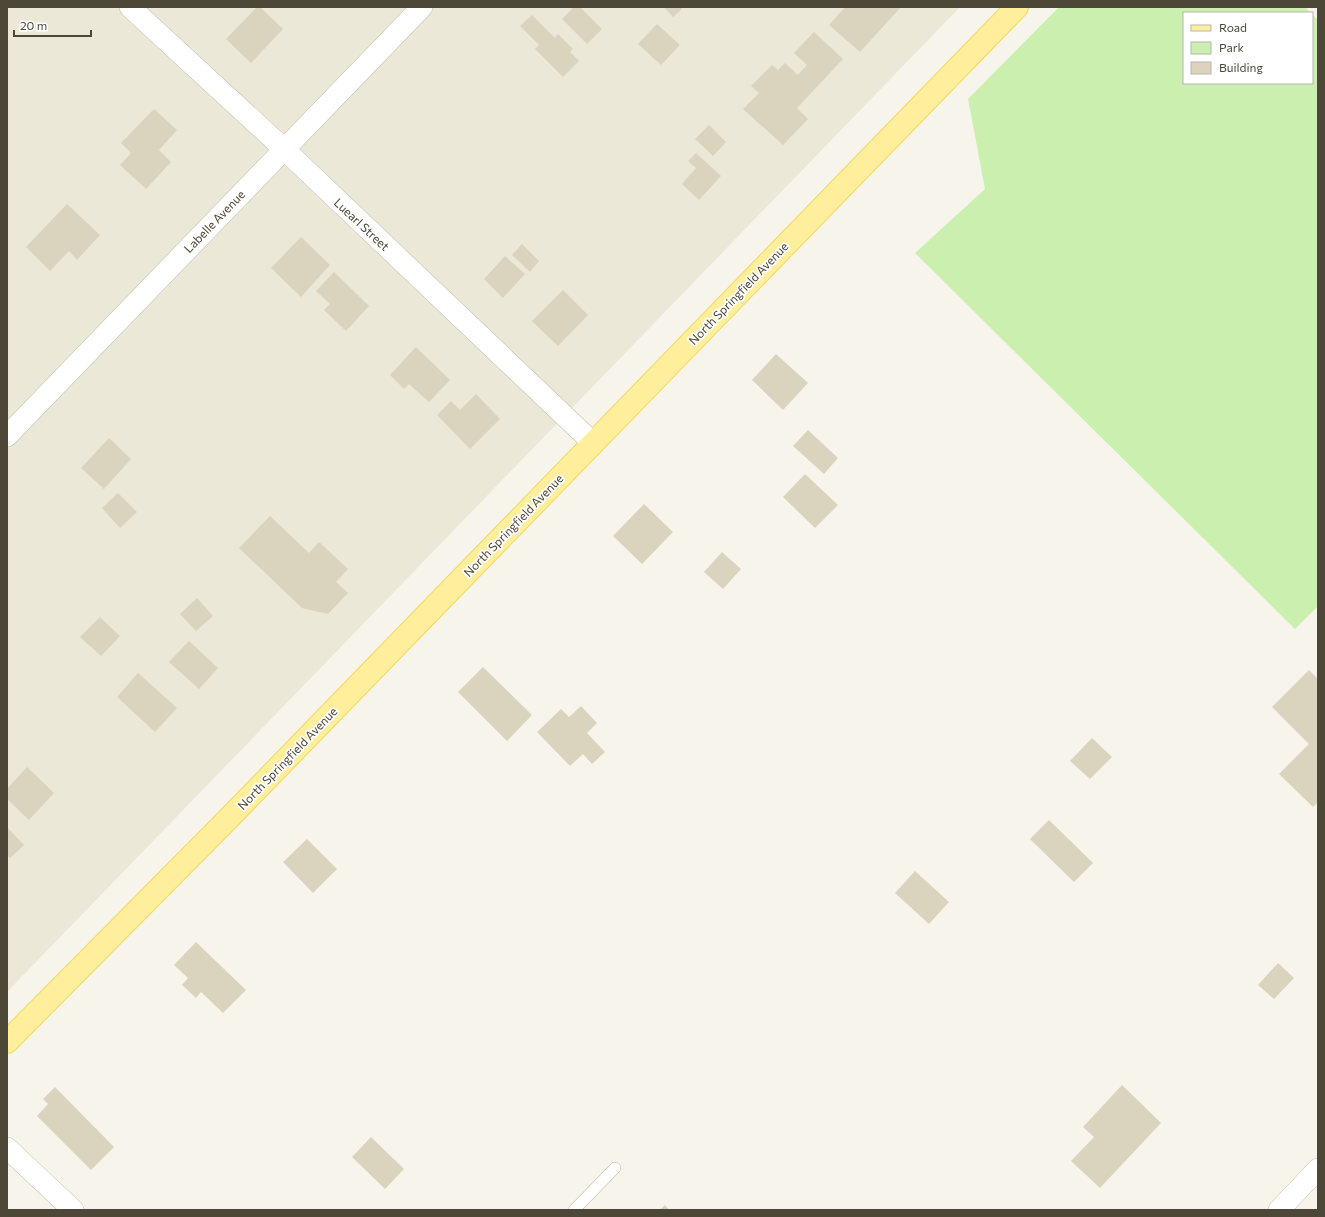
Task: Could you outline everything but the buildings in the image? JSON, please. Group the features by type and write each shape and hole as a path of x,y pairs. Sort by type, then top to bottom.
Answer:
{"main road":[{"name":"North Springfield Avenue","path":"7,1042 235,811 1016,7"}],"street":[{"name":"Luearl Street","path":"130,7 284,149 593,443"},
{"name":"Labelle Avenue","path":"7,436 422,7"},
{"path":"7,1148 73,1210"},
{"path":"1278,1210 1318,1169"}],"lane":[{"path":"574,1210 615,1168"}],"shaded area":[{"path":"7,7 960,7 7,992"}],"green space":[{"path":"1059,7 1305,7 1310,12 1183,12 1183,84 1313,84 1313,15 1318,20 1318,606 1295,629 915,253 985,189 968,99"}]}
